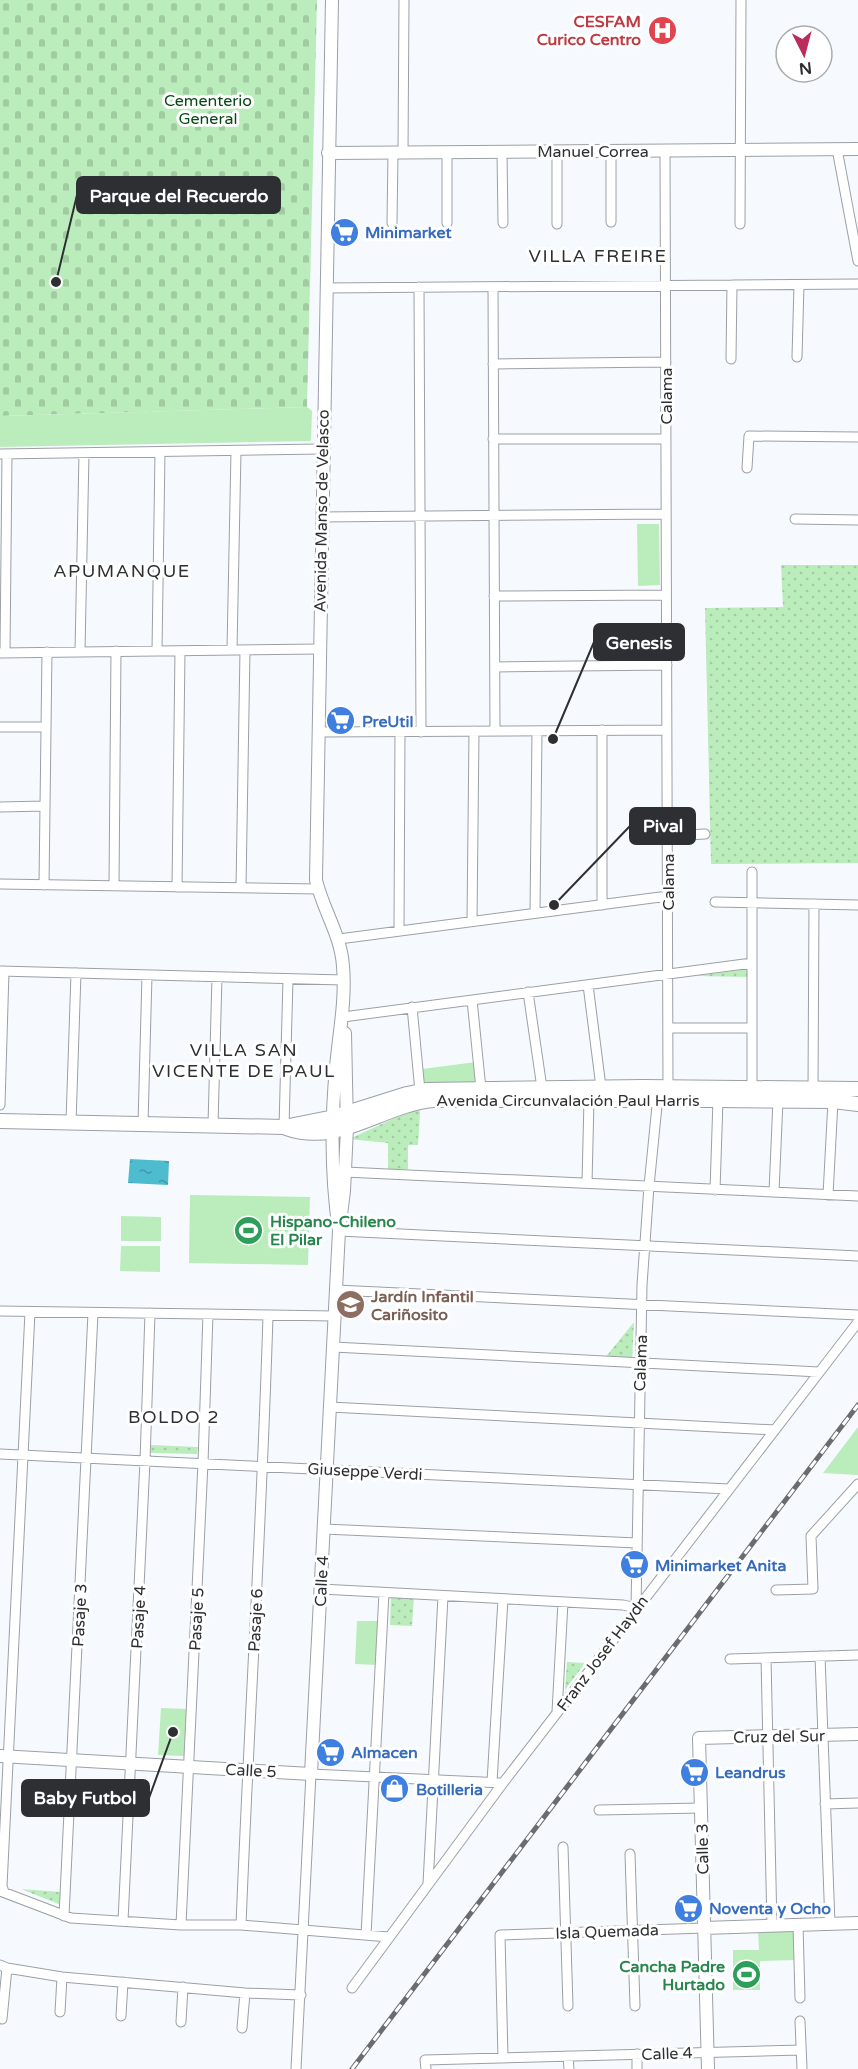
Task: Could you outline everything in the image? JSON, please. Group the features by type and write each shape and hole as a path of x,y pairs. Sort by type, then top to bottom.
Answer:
{"main road":[{"name":"Avenida Circunvalación Paul Harris","path":"0,1121 284,1127 340,1115 420,1091 601,1088 858,1089"},
{"name":"Avenida Circunvalación Paul Harris","path":"284,1127 305,1133 340,1130 422,1101 658,1099 832,1101 858,1104"}],"street":[{"name":"Avenida Manso de Velasco","path":"332,0 322,449 316,880 339,939 344,980 343,1017 336,1067 340,1130"},
{"path":"392,223 398,153 404,0"},
{"path":"740,224 741,0"},
{"path":"837,149 858,261"},
{"name":"Manuel Correa","path":"328,153 858,149"},
{"path":"611,222 612,151"},
{"name":"Calama","path":"665,151 669,1088"},
{"path":"447,152 447,223"},
{"path":"502,152 503,223"},
{"path":"556,152 556,225"},
{"path":"326,288 858,284"},
{"path":"730,359 732,285"},
{"path":"797,357 799,285"},
{"path":"419,287 421,732"},
{"path":"493,287 495,731"},
{"path":"493,364 666,362"},
{"path":"747,468 749,436 858,437"},
{"path":"493,439 666,439"},
{"path":"319,649 3,653 4,454 322,449"},
{"path":"232,650 236,451"},
{"path":"157,651 160,452"},
{"path":"80,652 84,453"},
{"path":"321,517 666,514"},
{"path":"795,519 858,520"},
{"path":"494,596 666,595"},
{"path":"241,887 245,650"},
{"path":"114,886 116,651"},
{"path":"177,887 180,651"},
{"path":"44,885 47,652"},
{"path":"495,667 667,665"},
{"path":"0,727 46,728"},
{"path":"602,905 603,730"},
{"path":"318,732 667,730"},
{"path":"472,921 474,731"},
{"path":"535,913 537,731"},
{"path":"399,931 400,732"},
{"path":"0,807 45,806"},
{"path":"667,836 705,834"},
{"path":"752,872 752,1088"},
{"path":"0,884 318,889"},
{"path":"339,939 668,896"},
{"path":"715,902 858,905"},
{"path":"813,1089 814,904"},
{"path":"343,1017 752,963"},
{"path":"0,1105 2,971 344,980"},
{"path":"71,1122 76,974"},
{"path":"143,1124 147,975"},
{"path":"213,1125 217,977"},
{"path":"284,1127 288,979"},
{"path":"588,985 601,1088"},
{"path":"528,992 542,1089"},
{"path":"472,1000 481,1089"},
{"path":"412,1007 420,1091"},
{"path":"668,1028 752,1028"},
{"path":"658,1099 669,1088"},
{"name":"Calama","path":"636,1608 638,1422 644,1245 658,1099"},
{"path":"587,1183 589,1100"},
{"path":"715,1190 718,1100"},
{"path":"774,1192 778,1100"},
{"path":"828,1195 832,1101"},
{"name":"Calle 4","path":"304,1931 334,1316 345,1172 340,1130"},
{"name":"Calle 4","path":"339,1231 333,1181 340,1130"},
{"path":"345,1172 858,1196"},
{"path":"339,1231 858,1256"},
{"path":"336,1290 858,1315"},
{"path":"0,1311 334,1316"},
{"path":"30,1312 4,1756 2,1892 64,1916 123,1922 241,1925 389,1937"},
{"name":"Pasaje 3","path":"64,1916 93,1313"},
{"name":"Pasaje 4","path":"123,1922 150,1313"},
{"name":"Pasaje 5","path":"181,1924 208,1314"},
{"name":"Pasaje 6","path":"241,1925 268,1315"},
{"name":"Franz Josef Haydn","path":"352,1988 503,1783 858,1322"},
{"path":"333,1347 819,1372"},
{"path":"330,1407 775,1430"},
{"name":"Giuseppe Verdi","path":"0,1454 729,1489"},
{"path":"776,1590 813,1589 811,1536 858,1484"},
{"path":"324,1529 637,1543"},
{"path":"321,1589 623,1605 636,1608"},
{"path":"366,1935 384,1593"},
{"path":"428,1884 442,1596"},
{"path":"492,1782 503,1599"},
{"path":"557,1712 563,1602"},
{"path":"730,1659 858,1655"},
{"path":"820,1656 830,1924"},
{"path":"766,1658 772,1926"},
{"name":"Cruz del Sur","path":"699,1738 858,1734"},
{"name":"Calle 3","path":"699,1738 708,2069"},
{"name":"Calle 5","path":"4,1756 503,1783"},
{"path":"825,1804 858,1803"},
{"path":"599,1810 701,1808"},
{"path":"563,1846 568,2006"},
{"path":"630,1854 635,2006"},
{"name":"Isla Quemada","path":"503,2058 500,1935 858,1923"},
{"path":"798,1925 800,1998"},
{"path":"296,2069 304,1931"},
{"path":"2,2019 3,1966 62,1977 245,1993 302,1995"},
{"path":"60,2012 62,1977"},
{"path":"121,2016 123,1982"},
{"path":"181,2022 183,1987"},
{"path":"242,2028 245,1993"},
{"path":"800,2020 802,2069"},
{"name":"Calle 4","path":"426,2065 503,2058 801,2050"},
{"path":"637,2054 637,2069"},
{"path":"568,2056 569,2069"}],"green space":[{"name":"Cementerio General","path":"0,0 317,0 307,407 0,416"},
{"path":"307,407 312,411 311,441 0,447 0,416"},
{"path":"637,524 659,524 660,585 638,586"},
{"path":"781,565 858,565 858,863 711,864 705,608 783,607"},
{"path":"748,969 748,977 697,976"},
{"path":"476,1062 479,1085 425,1086 422,1069"},
{"path":"412,1110 420,1111 418,1145 408,1145 408,1169 388,1169 388,1143 349,1139"},
{"name":"Hispano-Chileno El Pilar","path":"190,1195 310,1197 308,1265 189,1263"},
{"path":"121,1216 161,1217 161,1241 121,1241"},
{"path":"121,1246 160,1246 160,1272 120,1271"},
{"path":"634,1322 632,1361 604,1359"},
{"path":"858,1427 858,1475 823,1473"},
{"path":"151,1445 198,1447 197,1454 151,1453"},
{"path":"391,1596 414,1597 412,1626 390,1625"},
{"path":"357,1621 380,1621 378,1665 355,1664"},
{"path":"567,1662 585,1663 565,1690"},
{"path":"161,1708 187,1709 184,1756 158,1755"},
{"path":"21,1889 61,1892 61,1905"},
{"path":"794,1931 795,1960 760,1961 760,1990 733,1990 733,1950 759,1950 758,1932"}],"water":[{"path":"130,1159 169,1161 168,1185 128,1183"}],"railway":[{"path":"352,2069 858,1405"}],"place":[{"name":"CESFAM Curico Centro","path":"662,30"},
{"name":"Minimarket","path":"344,232"},
{"name":"Parque del Recuerdo","path":"56,282"},
{"name":"PreUtil","path":"341,721"},
{"name":"Genesis","path":"553,739"},
{"name":"Pival","path":"554,905"},
{"name":"Hispano-Chileno El Pilar","path":"249,1230"},
{"name":"Jardín Infantil Cariñosito","path":"350,1305"},
{"name":"Minimarket Anita","path":"634,1565"},
{"name":"Baby Futbol","path":"173,1732"},
{"name":"Almacen","path":"330,1752"},
{"name":"Leandrus","path":"694,1772"},
{"name":"Botilleria","path":"395,1789"},
{"name":"Noventa y Ocho","path":"688,1908"},
{"name":"Cancha Padre Hurtado","path":"746,1975"}],"district":[{"name":"VILLA FREIRE","path":"598,256"},
{"name":"APUMANQUE","path":"122,571"},
{"name":"VILLA SAN VICENTE DE PAUL","path":"244,1060"},
{"name":"BOLDO 2","path":"174,1417"}]}
